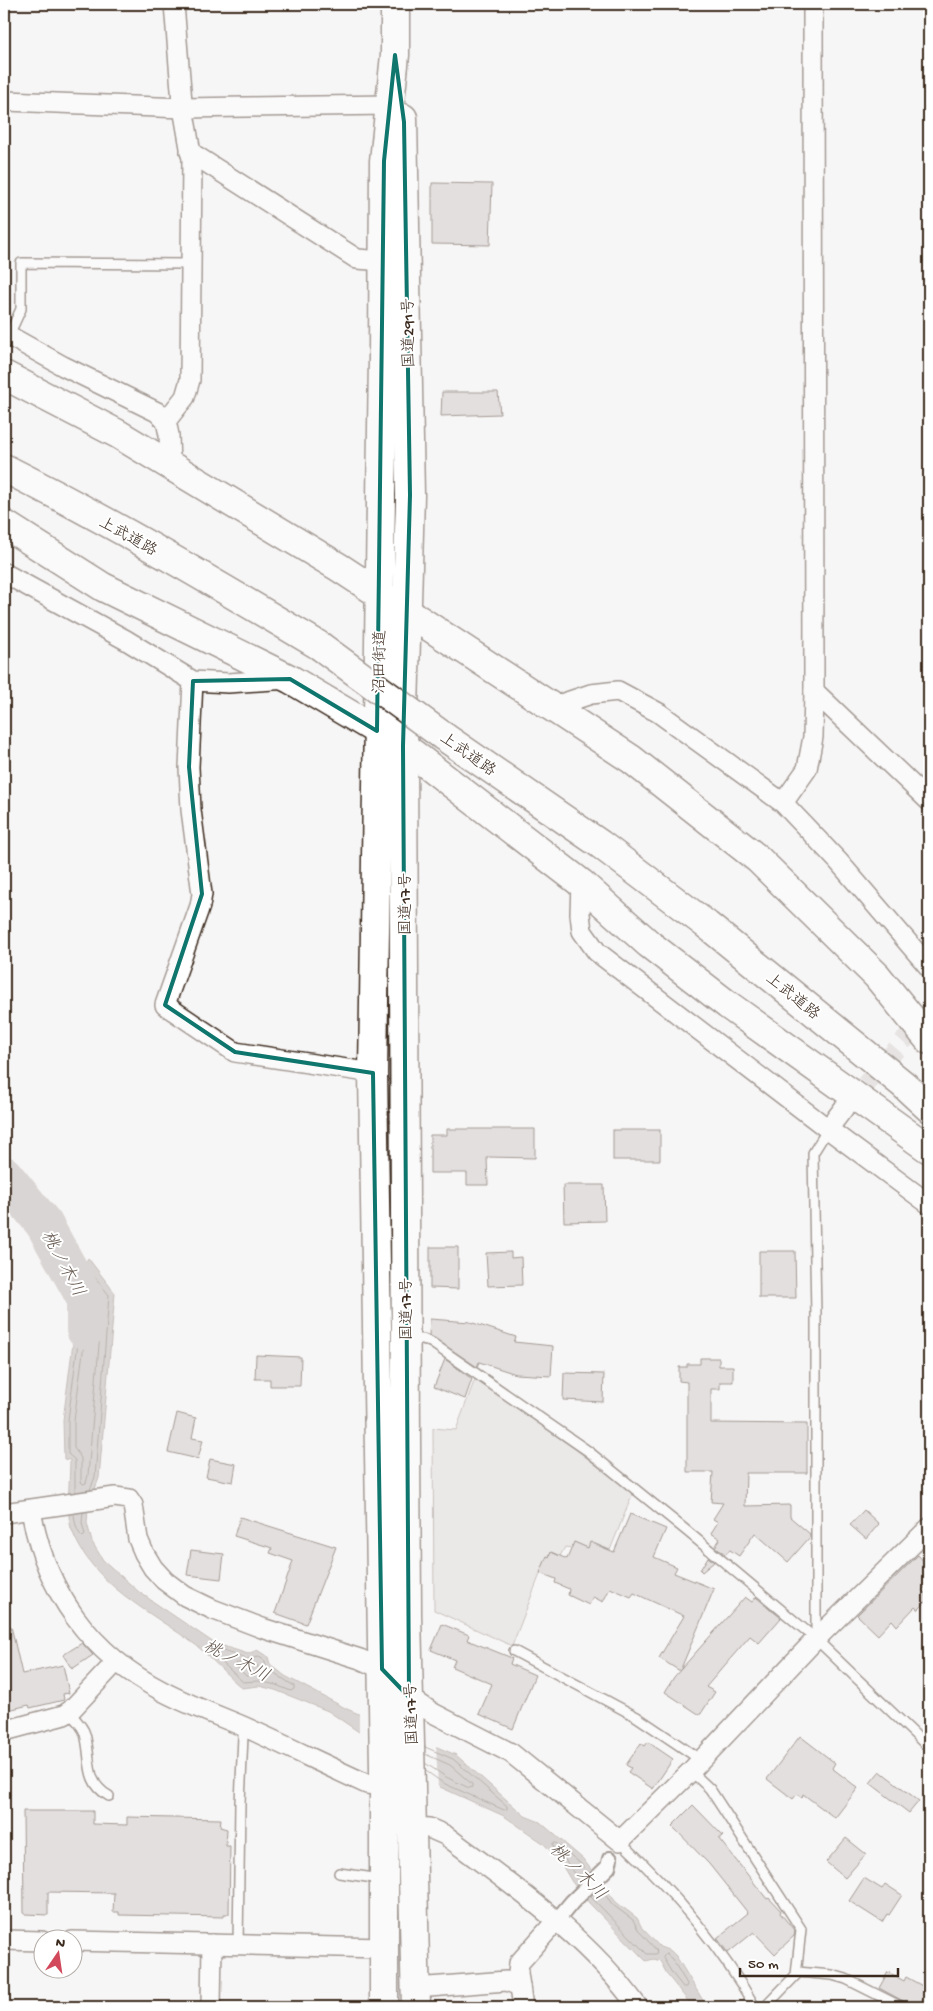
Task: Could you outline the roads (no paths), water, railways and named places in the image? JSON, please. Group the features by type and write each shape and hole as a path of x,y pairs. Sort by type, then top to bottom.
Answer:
{"highway":[{"name":"国道291号","path":"380,593 384,161 395,55 395,4"},
{"name":"国道291号","path":"395,55 404,132 410,495 407,611"},
{"path":"4,375 118,434 380,593 631,759 758,859 876,976 929,1040"},
{"name":"上武道路","path":"4,468 201,574 320,646 443,736 600,844 692,914 904,1085 929,1109"},
{"path":"4,524 103,587 290,679 403,746 582,883 649,944 720,999 929,1149"},
{"name":"沼田街道","path":"377,731 380,593"},
{"name":"国道17号","path":"407,611 403,746 405,1339 416,1998"},
{"name":"国道17号","path":"377,731 373,1073 384,1777 384,2007"}],"street":[{"path":"166,421 186,397 190,380 190,152 183,108 174,4"},
{"path":"783,803 807,769 813,737 813,4"},
{"path":"6,101 183,108 390,105"},
{"path":"190,152 357,259 384,261"},
{"path":"6,334 63,366 157,412 166,421 169,434 170,467"},
{"path":"4,573 126,640 193,681 228,683 290,679"},
{"path":"193,681 189,767 191,810 202,894 200,906 165,1005 235,1052 373,1073"},
{"path":"552,707 591,694 618,691 659,713 783,803 838,861 929,967"},
{"path":"814,691 929,801"},
{"path":"582,883 580,914 582,931 597,952 929,1204"},
{"path":"828,1128 844,1108"},
{"path":"4,1514 115,1497 129,1499 133,1505 138,1539 144,1553 153,1568 165,1581 185,1596 212,1609 262,1628 360,1659 382,1669 410,1697 433,1714 511,1753 620,1841 696,1765 816,1639 929,1528"},
{"path":"31,1510 38,1543 53,1582 64,1601 91,1636 116,1662 163,1692 247,1728 367,1784 384,1777"},
{"path":"4,1731 64,1716 116,1662"},
{"path":"412,1827 429,1828 445,1835 557,1920 615,1976 638,2007"},
{"path":"523,2007 519,1963 609,1863"},
{"path":"4,1940 32,1940"},
{"path":"82,1941 384,1948"},
{"path":"211,2007 212,1944"},
{"path":"416,1998 506,1981 520,1986"}],"lane":[{"path":"6,334 21,309 21,263 190,264"},
{"path":"816,1639 816,1315 813,1153 828,1128"},
{"path":"405,1339 416,1338 432,1343 581,1446 816,1639 929,1748"},
{"path":"514,1651 637,1717 696,1765 800,1925 797,1972 787,1986 765,2007"},
{"path":"69,1712 85,1732 94,1783 100,1792 109,1796"},
{"path":"238,1945 241,1765 243,1736 247,1728"},
{"path":"620,1841 686,1908 740,1982 755,2007"},
{"path":"338,1872 384,1879"},
{"path":"797,1972 832,1975 846,1979 902,2007"}],"water":[{"path":"88,1258 115,1293 99,1478 88,1508 87,1523 92,1542 103,1560 139,1592 214,1643 248,1654 257,1650 268,1657 270,1664 285,1676 347,1709 456,1755 525,1816 540,1822 583,1859 616,1902 637,1918 642,1928 660,1947 671,1951 676,1956 707,2007 693,2007 668,1976 660,1961 654,1959 646,1961 589,1903 572,1882 559,1860 543,1843 504,1816 440,1787 328,1711 275,1690 259,1686 242,1688 197,1646 125,1596 93,1566 71,1528 68,1504 70,1460 64,1459 63,1420 73,1343 68,1300"}],"waterway":[{"name":"桃ノ木川","path":"4,1175 44,1224 85,1298 85,1330"}],"tunnel":[{"path":"847,1105 929,1012"}]}
